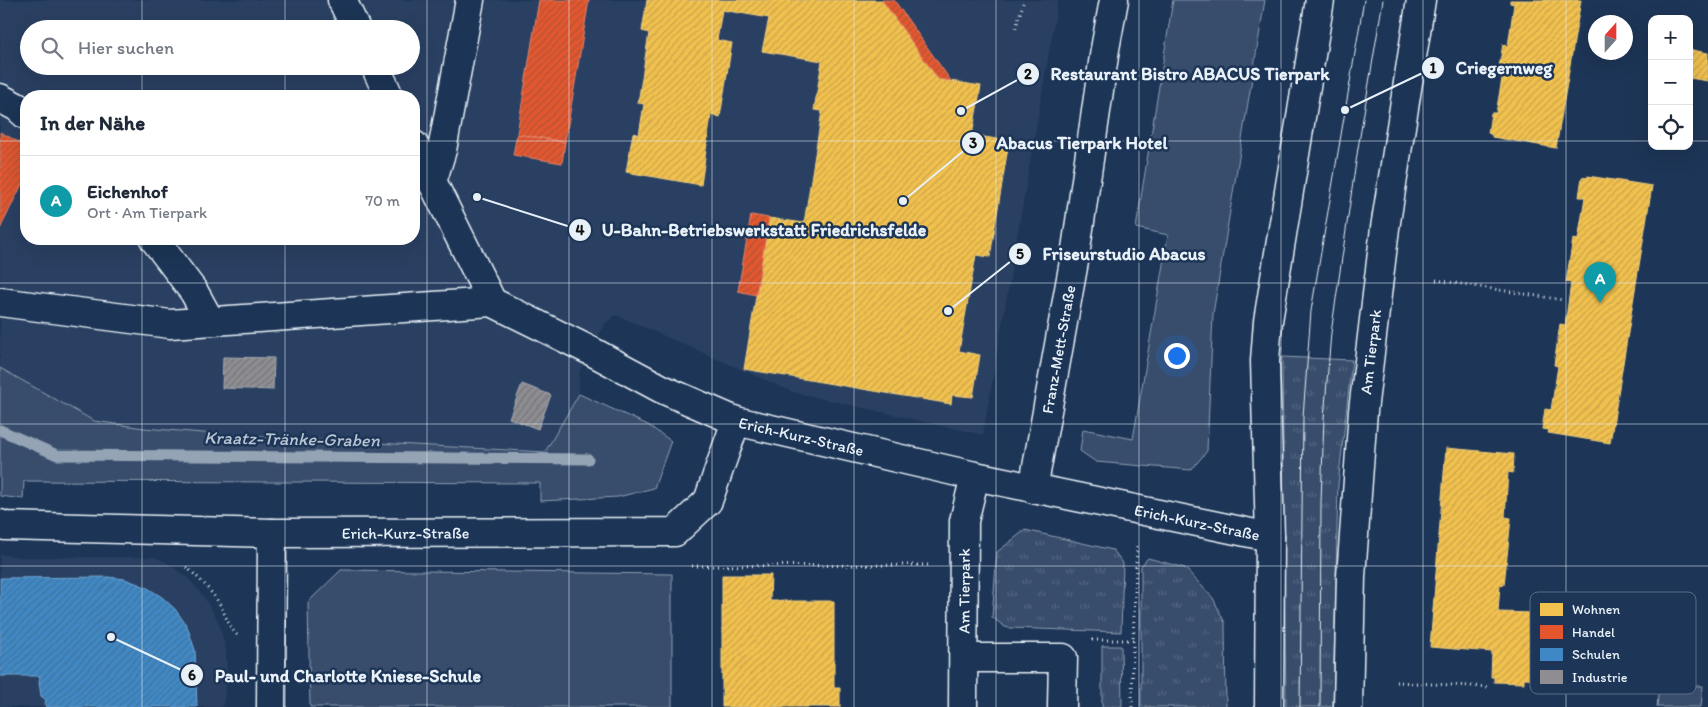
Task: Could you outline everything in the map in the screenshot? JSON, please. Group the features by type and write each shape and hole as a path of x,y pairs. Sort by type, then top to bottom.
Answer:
{"street":[{"path":"342,0 352,20"},
{"path":"432,182 442,150 470,0"},
{"name":"Franz-Mett-Straße","path":"1033,489 1075,256 1105,49 1114,0"},
{"path":"1269,707 1270,537 1265,361 1268,320 1320,0"},
{"name":"Am Tierpark","path":"1348,707 1351,577 1363,411 1385,228 1421,0"},
{"path":"379,75 387,90"},
{"path":"0,98 20,110"},
{"path":"420,157 492,302"},
{"path":"159,245 194,292 210,321"},
{"path":"0,302 170,324 492,302 662,389 736,421"},
{"name":"Erich-Kurz-Straße","path":"0,524 6,526 272,533 675,532 708,501 736,421 1033,489 1270,537"},
{"name":"Am Tierpark","path":"963,707 964,521 975,476"},
{"path":"271,707 272,533"},
{"path":"964,658 1062,658 1062,707"}],"path":[{"path":"1016,28 1024,0"},
{"path":"1436,280 1563,300"},
{"path":"1132,707 1132,640 1139,510"},
{"path":"164,529 160,549 178,561 207,588 219,604 228,626 240,639 242,632"},
{"path":"692,566 963,566"},
{"path":"1396,682 1489,686"}],"shaded area":[{"path":"0,0 1058,0 983,435 793,392 616,315 605,324 579,372 579,394 546,452 226,435 144,428 94,421 0,368"},
{"path":"0,554 20,557 154,557 164,561 188,578 204,597 219,623 226,650 227,672 222,707 0,707"}],"green space":[{"path":"1173,0 1265,0 1213,314 1207,451 1191,470 1096,462 1080,451 1083,429 1133,439 1168,235 1136,228"},
{"path":"1282,357 1352,360 1338,485 1333,707 1286,707"},
{"path":"0,368 94,421 144,428 226,435 545,452 579,394 648,425 671,441 654,488 618,497 540,501 540,483 24,481 23,499 0,496"},
{"path":"1025,530 1113,550 1123,563 1121,632 1010,628 1005,627 992,617 997,552"},
{"path":"1148,558 1185,568 1213,598 1225,623 1226,707 1141,707 1141,566"},
{"path":"341,570 672,574 672,707 310,707 308,602"},
{"path":"1102,646 1121,646 1122,707 1102,707"},
{"path":"1696,686 1703,686 1701,707 1657,707 1658,694 1696,694"}],"building: Wohnen":[{"path":"647,0 882,0 938,79 981,86 972,135 1009,141 990,257 976,255 959,351 980,355 973,397 952,395 951,404 744,369 769,218 804,223 822,111 814,110 822,61 762,51 769,18 722,10 717,40 732,43 720,117 711,115 701,185 626,172 633,133 639,135 644,104 638,103 649,33 642,31"},
{"path":"1510,0 1581,0 1556,148 1492,137 1488,133 1491,113 1496,113 1503,73 1498,73 1503,44 1508,46 1514,4 1510,3"},
{"path":"1693,50 1708,53 1708,81 1693,79"},
{"path":"1588,176 1652,186 1610,443 1548,433 1549,430 1542,429 1545,409 1551,410 1558,366 1554,365 1560,324 1565,325 1571,283 1566,282 1573,239 1578,240 1585,197 1579,197 1582,177 1587,178"},
{"path":"1446,448 1514,454 1513,473 1508,472 1505,517 1511,518 1504,585 1500,585 1498,612 1530,613 1530,678 1524,678 1524,683 1494,682 1494,677 1491,677 1492,652 1430,647"},
{"path":"722,575 771,575 770,601 834,601 834,688 840,688 840,707 722,707"}],"building: Handel":[{"path":"539,0 589,0 565,142 517,134"},
{"path":"882,0 894,0 951,81 938,79"},
{"path":"0,132 20,143 20,188 0,229"},
{"path":"517,134 565,142 562,163 513,155"},
{"path":"751,215 769,218 756,295 738,291"}],"building: Schulen":[{"path":"108,577 125,579 146,587 162,597 175,609 187,626 195,650 197,707 47,707 45,704 46,700 41,696 40,676 0,676 0,578"}],"building: Industrie":[{"path":"223,357 274,358 273,390 222,388"},
{"path":"522,384 551,395 538,429 509,418"}],"waterway":[{"name":"Kraatz-Tränke-Graben","path":"0,430 57,455 588,459"}],"tram line":[{"path":"1300,707 1303,417 1311,311 1364,0"},
{"path":"1320,707 1321,502 1324,418 1331,333 1358,148 1383,0"}],"place":[{"name":"Criegernweg","path":"1345,110"},
{"name":"Restaurant Bistro ABACUS Tierpark","path":"961,111"},
{"name":"U-Bahn-Betriebswerkstatt Friedrichsfelde","path":"477,197"},
{"name":"Abacus Tierpark Hotel","path":"903,201"},
{"name":"Eichenhof","path":"1600,303"},
{"name":"Friseurstudio Abacus","path":"948,311"},
{"name":"Paul- und Charlotte Kniese-Schule","path":"111,637"}]}
